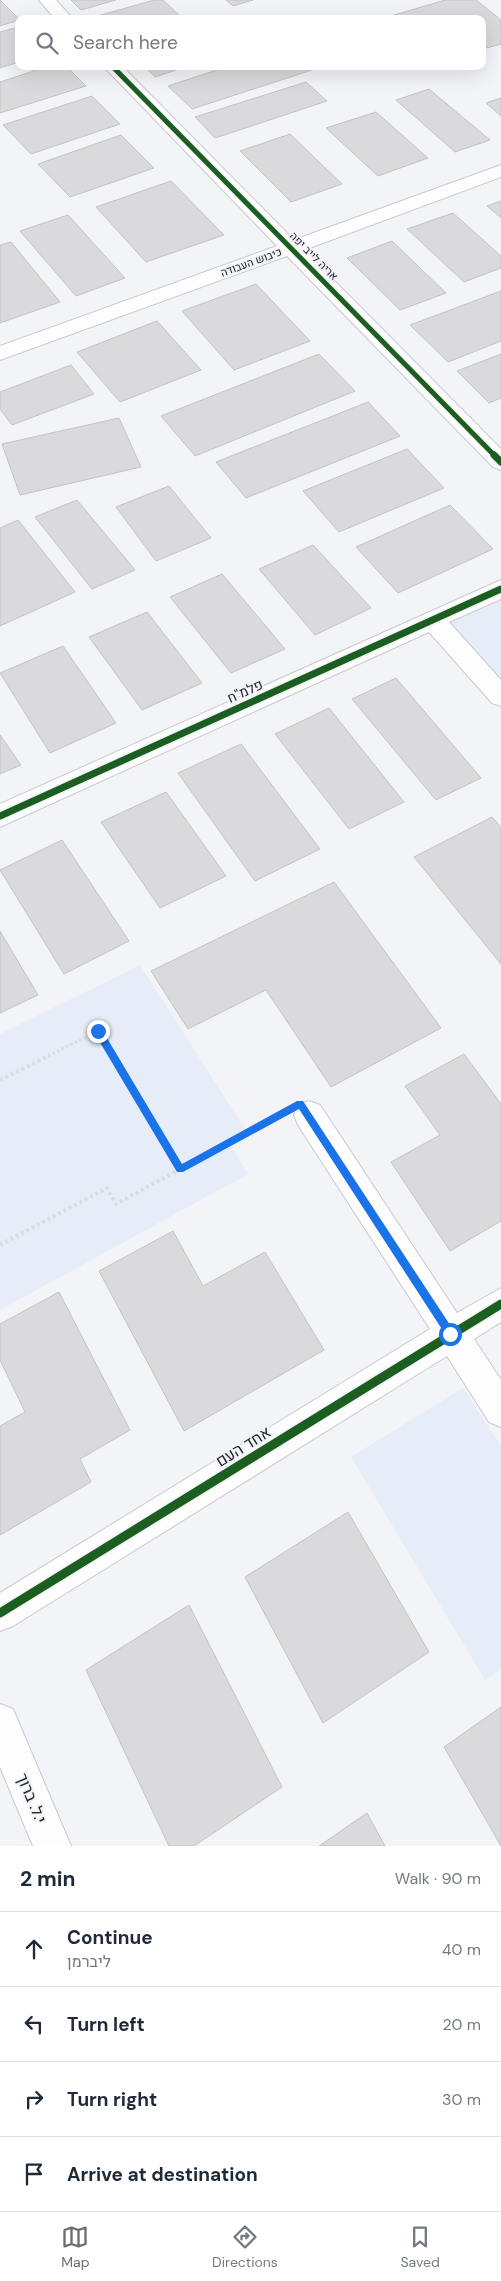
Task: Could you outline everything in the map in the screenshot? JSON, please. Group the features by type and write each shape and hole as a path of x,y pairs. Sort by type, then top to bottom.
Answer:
{"street":[{"path":"47,0 61,15"},
{"name":"אריה לייב יפה","path":"116,70 501,462"},
{"name":"כיבוש העבודה","path":"0,353 501,171"},
{"name":"פלמ\"ח","path":"0,816 501,589"},
{"path":"433,620 501,696"},
{"path":"309,1115 501,1410"},
{"name":"אחד העם","path":"0,1612 501,1304"},
{"name":"י.ל. ברוך","path":"0,1722 52,1846"}],"path":[{"path":"0,1080 98,1031 180,1169"},
{"path":"0,1245 107,1188 116,1204 300,1104 309,1115"}],"shaded area":[{"path":"501,589 501,696 433,620"},
{"path":"140,965 250,1137 231,1147 248,1174 0,1310 0,1034"},
{"path":"463,1388 501,1446 501,1669 485,1680 351,1457"}],"building":[{"path":"0,0 15,15 15,21 0,26"},
{"path":"71,0 116,0 81,10"},
{"path":"154,0 163,0 179,15 101,15"},
{"path":"226,0 253,0 233,6"},
{"path":"445,0 476,0 501,20 501,44 486,47 486,15 394,15"},
{"path":"15,28 15,63 0,68 0,32"},
{"path":"37,70 70,70 86,86 0,113 0,82"},
{"path":"148,70 176,70 155,77"},
{"path":"217,70 312,70 192,109 168,86"},
{"path":"306,82 327,101 215,138 195,117"},
{"path":"429,89 490,140 455,152 396,100"},
{"path":"92,96 120,124 31,154 3,125"},
{"path":"501,98 501,116 486,103"},
{"path":"376,112 428,158 378,176 326,128"},
{"path":"290,134 342,184 291,202 240,151"},
{"path":"121,135 154,168 70,197 38,164"},
{"path":"171,181 224,235 146,262 96,207"},
{"path":"501,201 501,218 487,206"},
{"path":"453,213 501,256 501,268 464,282 407,229"},
{"path":"68,215 125,278 76,296 20,231"},
{"path":"392,241 446,293 400,310 347,258"},
{"path":"11,242 60,302 0,323 0,245"},
{"path":"256,284 310,341 234,370 182,311"},
{"path":"501,291 501,341 448,362 410,325"},
{"path":"157,321 201,370 120,402 77,352"},
{"path":"319,354 355,391 195,456 161,416"},
{"path":"501,354 501,398 489,403 457,371"},
{"path":"71,365 94,394 12,425 0,409 0,392"},
{"path":"368,402 400,436 246,498 216,462"},
{"path":"119,418 141,467 20,495 2,444"},
{"path":"407,449 444,488 339,532 303,491"},
{"path":"169,486 211,538 156,561 116,507"},
{"path":"77,500 135,570 92,589 35,517"},
{"path":"450,505 493,549 398,593 356,547"},
{"path":"18,520 75,592 0,626 0,528"},
{"path":"313,545 371,608 315,635 259,569"},
{"path":"222,574 285,649 231,673 170,597"},
{"path":"147,612 202,683 142,710 89,637"},
{"path":"63,646 116,723 50,753 0,673"},
{"path":"396,678 481,778 436,800 352,699"},
{"path":"329,708 404,802 349,829 275,734"},
{"path":"0,735 21,765 0,774"},
{"path":"241,744 320,849 255,881 178,773"},
{"path":"166,792 226,876 160,908 101,822"},
{"path":"492,817 501,827 501,964 414,857"},
{"path":"62,840 129,941 64,974 0,870"},
{"path":"334,882 441,1028 331,1087 266,990 188,1029 151,971"},
{"path":"0,931 38,995 0,1013"},
{"path":"464,1054 501,1104 501,1221 450,1251 391,1162 440,1135 405,1086"},
{"path":"173,1231 203,1286 265,1252 324,1350 184,1431 99,1271"},
{"path":"59,1292 130,1430 80,1459 91,1482 0,1535 0,1426 25,1412 0,1360 0,1324"},
{"path":"348,1512 429,1652 323,1723 245,1577"},
{"path":"189,1605 282,1787 194,1846 169,1846 86,1670"},
{"path":"501,1707 501,1846 444,1747"},
{"path":"367,1813 385,1846 319,1846"}],"cycle path":[{"path":"116,70 501,462"},
{"path":"0,816 501,589"},
{"path":"0,1613 501,1304"}],"route":[{"path":"98,1031 180,1169 300,1104 309,1115 450,1334"}]}
